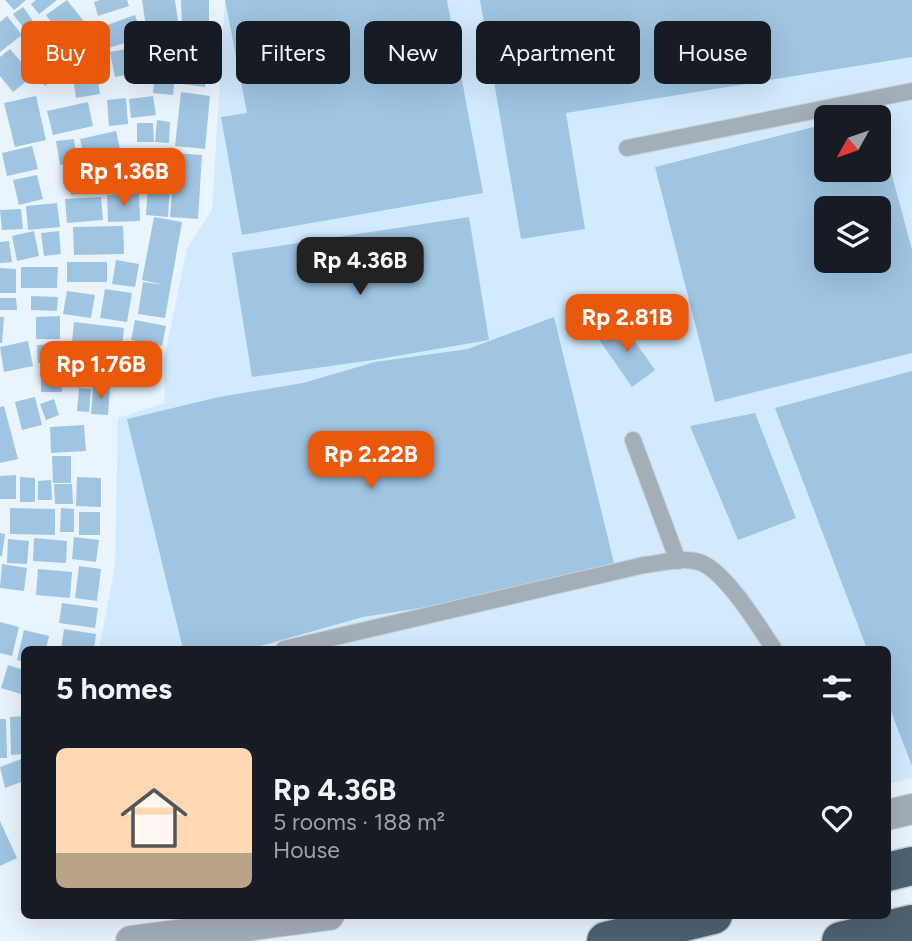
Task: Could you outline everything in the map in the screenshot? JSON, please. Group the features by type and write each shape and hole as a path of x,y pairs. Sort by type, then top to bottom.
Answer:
{"highway":[{"path":"891,871 912,866"},
{"path":"606,941 697,919"},
{"path":"841,941 912,924"}],"street":[{"path":"891,814 912,809"},
{"path":"131,941 299,919"}],"lane":[{"path":"627,148 912,91"},
{"path":"633,440 678,561"},
{"path":"297,646 644,565 678,561 700,562 719,576 744,605 772,646"}],"shaded area":[{"path":"225,0 912,0 912,778 891,783 891,646 100,646 115,566 118,418 165,403 164,360 187,248 212,210 220,84 222,84"}],"building":[{"path":"5,0 26,0 14,10"},
{"path":"36,0 57,0 39,14 31,4"},
{"path":"67,0 84,21 50,21 46,15"},
{"path":"127,0 129,6 98,16 94,2"},
{"path":"142,0 175,0 178,21 145,21"},
{"path":"181,0 209,0 209,21 182,21"},
{"path":"225,0 447,0 451,21 364,21 364,84 462,84 462,80 483,193 242,235 221,117 247,113 241,84 350,84 350,21 236,21 236,56"},
{"path":"480,0 912,0 912,57 771,80 771,21 654,21 654,84 745,84 566,113 585,229 521,239 494,84 640,84 640,21 484,21"},
{"path":"23,7 33,21 21,21 21,24 13,14"},
{"path":"135,15 137,21 124,21 124,43 110,48 110,24"},
{"path":"7,16 21,36 0,52 0,22"},
{"path":"10,49 21,62 23,84 13,92 0,76 0,57"},
{"path":"124,49 124,75 115,77 110,52"},
{"path":"74,84 99,84 100,94 76,98"},
{"path":"154,84 174,84 173,95 153,93"},
{"path":"182,84 205,84 205,87"},
{"path":"181,92 210,96 205,149 175,146"},
{"path":"36,96 46,140 15,147 4,103"},
{"path":"153,96 156,115 131,118 129,99"},
{"path":"126,98 128,124 109,126 107,100"},
{"path":"88,102 93,126 53,135 47,111"},
{"path":"157,120 170,122 169,143 155,142"},
{"path":"137,123 153,123 154,142 137,142"},
{"path":"814,127 814,182 891,182 891,172 912,250 912,353 715,402 655,167"},
{"path":"116,131 120,149 84,157 80,139"},
{"path":"74,139 77,162 60,165 56,141"},
{"path":"32,146 38,169 7,176 2,153"},
{"path":"138,153 142,181 115,183 112,155"},
{"path":"175,153 202,155 198,219 170,217"},
{"path":"149,159 165,159 164,183 148,182"},
{"path":"104,163 109,189 71,195 67,169"},
{"path":"37,175 43,199 19,205 13,180"},
{"path":"148,186 170,187 168,217 146,215"},
{"path":"139,193 140,221 108,222 107,195"},
{"path":"101,197 103,220 67,223 65,199"},
{"path":"57,203 60,227 28,230 26,206"},
{"path":"21,209 23,229 2,230 0,210"},
{"path":"154,217 182,222 165,318 138,314 143,282 164,285 142,280"},
{"path":"469,217 489,340 252,377 232,253"},
{"path":"123,226 124,254 74,255 73,227"},
{"path":"34,231 39,256 17,261 12,236"},
{"path":"59,231 61,254 44,256 41,233"},
{"path":"9,241 12,262 0,263 0,242"},
{"path":"116,260 139,264 135,287 112,284"},
{"path":"67,262 107,262 107,282 67,282"},
{"path":"21,267 58,267 57,288 21,288"},
{"path":"0,268 16,269 16,293 0,293"},
{"path":"105,289 132,293 127,322 100,318"},
{"path":"67,291 95,295 91,318 63,314"},
{"path":"31,296 58,297 57,311 31,310"},
{"path":"0,298 16,298 17,310 0,310"},
{"path":"60,316 60,339 36,339 36,317"},
{"path":"0,317 4,317 2,343 0,343"},
{"path":"554,317 614,563 433,606 363,617 261,646 182,646 127,419 219,397 303,383 375,362 468,349"},
{"path":"135,320 166,326 162,346 131,340"},
{"path":"74,322 124,328 122,348 72,342"},
{"path":"621,322 655,370 632,387 598,338"},
{"path":"28,341 33,366 4,372 0,347"},
{"path":"129,343 157,348 153,372 125,366"},
{"path":"60,344 61,362 38,363 37,345"},
{"path":"81,345 117,351 113,380 77,375"},
{"path":"41,369 61,369 62,392 41,392"},
{"path":"912,371 912,766 891,711 891,646 866,646 775,408"},
{"path":"93,386 110,387 108,415 91,414"},
{"path":"79,388 91,389 89,412 77,411"},
{"path":"35,397 42,425 22,430 15,402"},
{"path":"54,399 59,415 46,420 40,404"},
{"path":"4,406 18,459 0,463 0,407"},
{"path":"755,413 796,518 738,540 690,426"},
{"path":"84,425 86,451 51,453 50,427"},
{"path":"52,456 71,456 71,483 53,483"},
{"path":"16,475 16,499 0,499 0,476"},
{"path":"20,477 35,478 35,502 20,502"},
{"path":"77,477 101,478 101,507 76,506"},
{"path":"51,480 52,500 38,500 38,481"},
{"path":"54,484 72,484 73,504 55,504"},
{"path":"10,508 55,509 55,535 10,534"},
{"path":"61,508 74,509 74,532 60,532"},
{"path":"79,512 100,512 100,535 79,535"},
{"path":"0,533 5,534 2,556 0,556"},
{"path":"74,537 99,540 96,562 72,559"},
{"path":"34,538 67,541 66,563 33,561"},
{"path":"8,539 29,541 27,564 7,563"},
{"path":"2,564 27,568 24,591 0,588"},
{"path":"79,566 101,569 97,601 75,598"},
{"path":"38,569 72,572 70,598 36,595"},
{"path":"62,603 98,608 95,628 59,623"},
{"path":"0,622 19,627 12,656 0,653"},
{"path":"64,629 96,634 94,646 61,646"},
{"path":"24,630 49,636 47,646 21,646 21,661 17,660"},
{"path":"8,665 21,669 21,694 1,688"},
{"path":"21,716 21,754 11,755 10,717"},
{"path":"0,719 6,719 7,758 0,758"},
{"path":"21,759 21,782 5,788 0,767"},
{"path":"0,821 17,858 0,866"}]}
